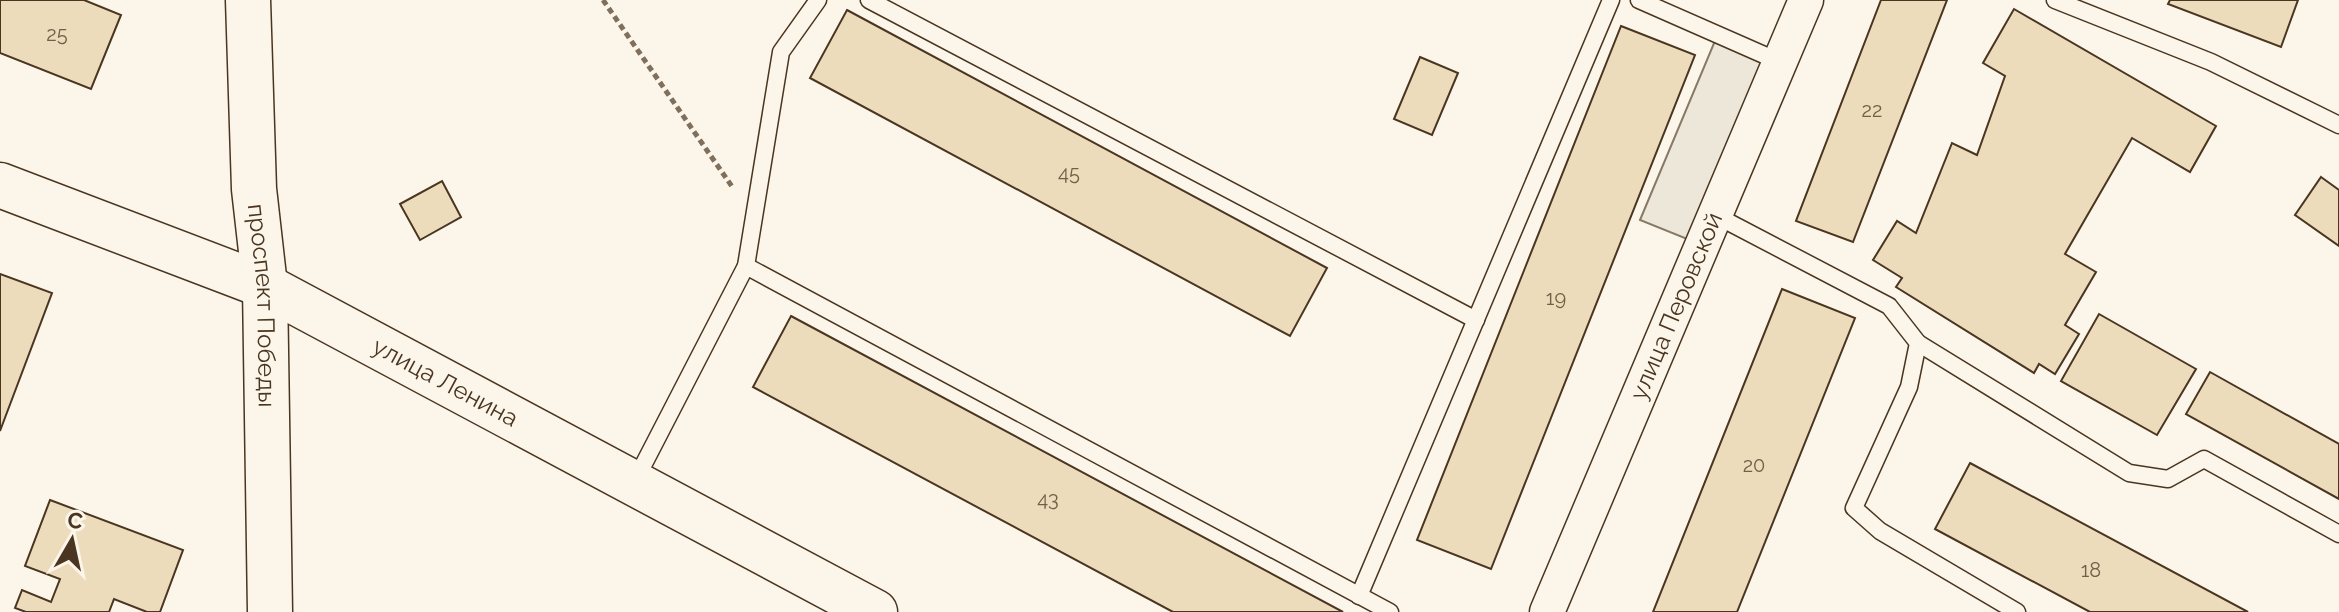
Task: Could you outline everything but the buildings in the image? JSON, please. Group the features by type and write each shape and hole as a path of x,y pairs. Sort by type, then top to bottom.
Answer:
{"street":[{"name":"проспект Победы","path":"248,0 254,189 265,286 270,612"},
{"name":"улица Перовской","path":"1547,612 1806,0"},
{"name":"улица Ленина","path":"0,185 265,286 635,481 855,606"}],"lane":[{"path":"635,481 746,266 781,52 818,0"},
{"path":"869,0 1476,320"},
{"path":"1359,596 1611,0"},
{"path":"1639,0 1780,62"},
{"path":"2055,0 2211,62 2339,125"},
{"path":"1715,215 1889,306 1918,343 2129,473 2168,479 2204,459 2339,534"},
{"path":"746,266 1390,612"},
{"path":"1918,343 1909,387 1854,508 1880,531 2017,612"}],"path":[{"path":"603,0 754,219"}],"shaded area":[{"path":"1717,36 1780,62 1702,245 1640,220"}]}
